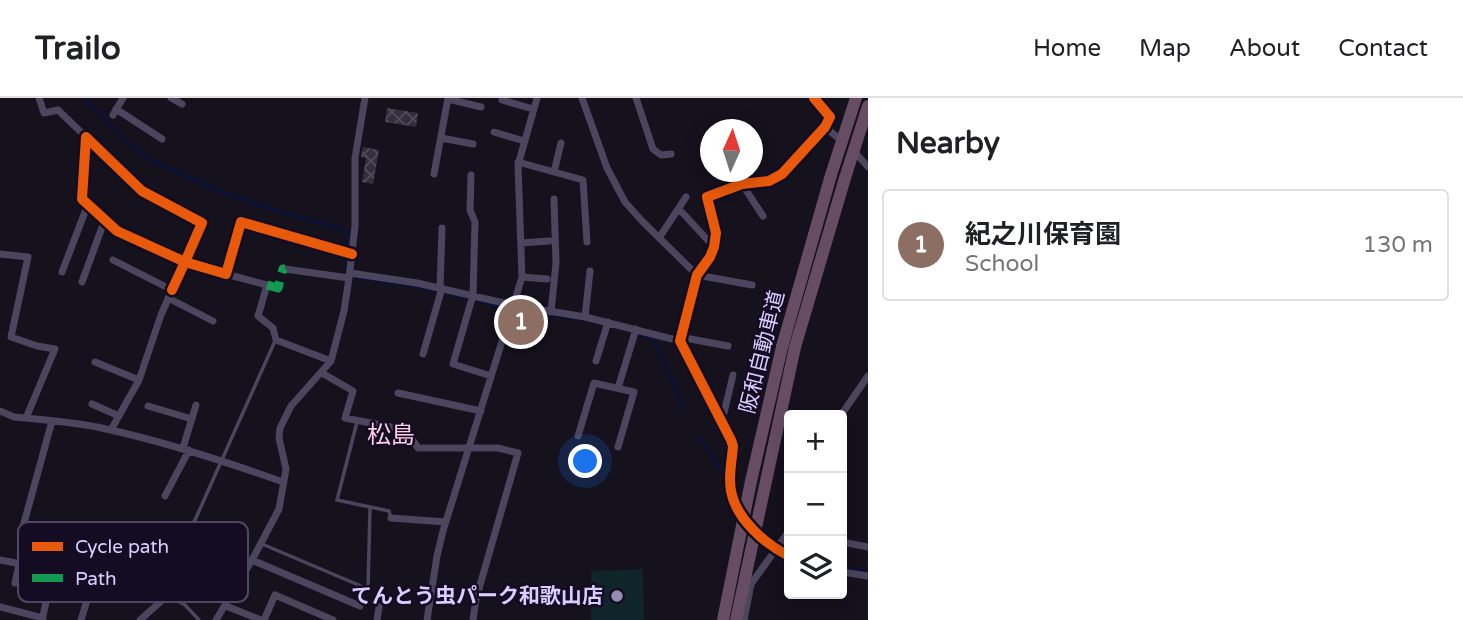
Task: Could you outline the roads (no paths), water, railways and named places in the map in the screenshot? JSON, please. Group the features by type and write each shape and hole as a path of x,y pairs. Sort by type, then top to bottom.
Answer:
{"highway":[{"name":"阪和自動車道","path":"723,620 831,175 856,98"},
{"name":"阪和自動車道","path":"736,620 789,347 868,106"}],"street":[{"path":"39,98 44,113 58,110 142,191 202,223 168,299 139,380 111,430"},
{"path":"123,98 114,112 162,139"},
{"path":"171,98 182,104"},
{"path":"248,566 279,509 286,469 279,438 280,428 291,406 331,361 344,311 356,202 355,158 365,98"},
{"path":"426,620 446,522 522,276 518,162 537,98"},
{"path":"582,98 607,168 625,202 696,275 752,285"},
{"path":"636,98 653,149 661,155 671,154"},
{"path":"784,552 758,533 735,506 730,478 733,446 680,339 696,275 714,247 716,233 707,197 742,184 759,184 782,174 825,127 830,117 814,98"},
{"path":"434,174 448,99 481,107"},
{"path":"502,100 533,109"},
{"path":"825,127 859,155 868,167"},
{"path":"494,132 524,141"},
{"path":"86,137 82,199 117,231 185,262 267,285 258,316 274,327 275,340 331,361"},
{"path":"441,138 473,144"},
{"path":"554,172 561,143"},
{"path":"518,162 583,180 587,242"},
{"path":"471,175 470,210 475,222 472,298 453,364 491,376"},
{"path":"742,184 763,216"},
{"path":"659,238 686,197"},
{"path":"551,312 556,263 554,199"},
{"path":"62,272 88,204"},
{"path":"679,209 714,247"},
{"path":"82,282 105,219"},
{"path":"226,274 241,222 349,253"},
{"path":"422,354 441,290 442,228"},
{"path":"521,243 549,241"},
{"path":"0,254 28,257 11,337 55,349 26,418"},
{"path":"113,260 172,290"},
{"path":"285,269 349,275 441,290 472,298 585,317 635,332 728,346"},
{"path":"585,317 590,271"},
{"path":"522,276 547,279"},
{"path":"168,299 213,321"},
{"path":"596,360 607,325"},
{"path":"618,388 635,332"},
{"path":"95,362 139,380"},
{"path":"322,373 353,391 345,418 406,430 418,448 498,448 518,453 476,599 473,620"},
{"path":"719,418 724,414 733,375"},
{"path":"844,410 868,376"},
{"path":"578,436 594,383 634,392 618,447"},
{"path":"398,393 481,411"},
{"path":"92,404 119,416"},
{"path":"165,496 186,449 196,405"},
{"path":"148,406 192,419"},
{"path":"0,411 14,417 111,430 186,449 283,482"},
{"path":"24,522 52,421"},
{"path":"391,518 446,522"},
{"path":"744,620 751,584 786,536"},
{"path":"847,543 868,547"},
{"path":"252,559 360,606"},
{"path":"0,560 18,564"},
{"path":"15,583 18,569"},
{"path":"847,573 868,576"},
{"path":"226,606 263,620 275,595 333,620"},
{"path":"81,620 86,602"},
{"path":"140,620 160,602"},
{"path":"216,620 228,602"},
{"path":"0,607 43,619"},
{"path":"377,620 379,607"}],"lane":[{"path":"194,522 275,340"},
{"path":"358,420 337,500 390,511 391,518"},
{"path":"260,543 368,589 370,508"},
{"path":"180,602 199,620"}],"waterway":[{"path":"84,98 125,140 149,159 219,191 348,231 347,273 355,278 413,286 469,298"},
{"path":"478,301 509,309"},
{"path":"516,310 585,320"},
{"path":"635,333 655,342 684,408"},
{"path":"702,440 726,478"},
{"path":"735,491 742,502"},
{"path":"761,527 777,546"},
{"path":"847,569 868,572"}],"place":[{"name":"紀之川保育園","path":"521,322"},
{"name":"てんとう虫パーク和歌山店","path":"617,596"}],"district":[{"name":"松島","path":"391,435"}]}
